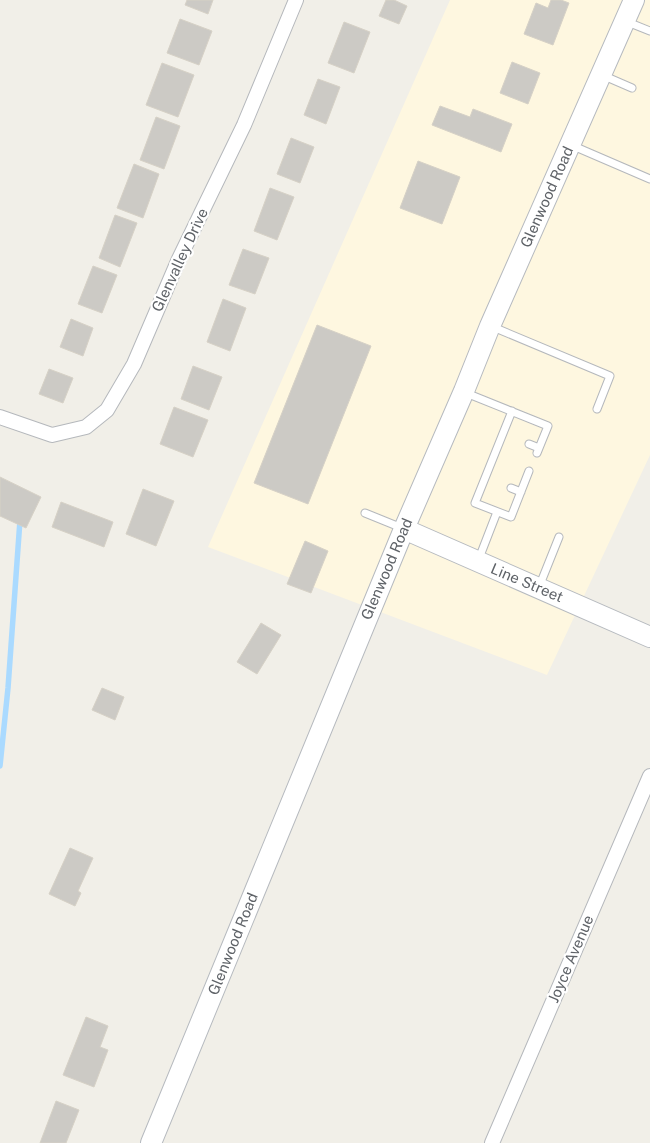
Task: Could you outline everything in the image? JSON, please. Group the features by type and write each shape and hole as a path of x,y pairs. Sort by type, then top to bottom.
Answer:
{"main road":[{"name":"Glenwood Road","path":"151,1143 404,529 490,326 634,0"},
{"name":"Line Street","path":"404,529 650,637"}],"street":[{"name":"Glenvalley Drive","path":"0,417 52,435 86,427 107,410 134,364 179,259 244,125 296,0"},
{"name":"Joyce Avenue","path":"492,1143 650,776"}],"lane":[{"path":"625,21 650,31"},
{"path":"602,75 632,88"},
{"path":"571,145 650,179"},
{"path":"490,326 610,376 597,409"},
{"path":"464,391 548,426 538,451 529,444"},
{"path":"512,411 475,503 511,517 530,471"},
{"path":"503,433 512,437"},
{"path":"496,451 504,454"},
{"path":"485,478 493,481"},
{"path":"511,488 521,492"},
{"path":"478,561 498,512"},
{"path":"365,513 404,529"},
{"path":"539,587 559,537"}],"shaded area":[{"path":"450,0 650,0 650,455 547,675 208,547"}],"building":[{"path":"187,0 213,0 208,14 185,5"},
{"path":"386,0 394,0 407,6 399,24 379,16"},
{"path":"551,0 561,0 569,3 553,45 524,34 536,3 548,8"},
{"path":"180,19 212,31 199,65 167,53"},
{"path":"344,22 370,32 354,73 328,63"},
{"path":"512,62 540,73 528,104 500,93"},
{"path":"162,63 194,75 178,117 146,105"},
{"path":"318,79 340,87 326,124 304,115"},
{"path":"440,106 470,117 473,109 512,124 501,152 432,125"},
{"path":"156,117 180,126 164,169 140,160"},
{"path":"291,138 314,147 300,183 277,174"},
{"path":"418,161 460,177 442,224 400,208"},
{"path":"134,164 159,174 143,218 117,208"},
{"path":"270,188 294,197 277,240 254,231"},
{"path":"115,215 137,223 120,267 99,258"},
{"path":"243,249 269,258 255,294 229,285"},
{"path":"93,266 117,275 102,313 78,304"},
{"path":"223,299 246,308 230,351 207,342"},
{"path":"71,319 93,328 83,356 60,347"},
{"path":"317,325 371,346 308,504 254,483"},
{"path":"193,366 222,377 209,410 181,399"},
{"path":"49,369 73,378 63,403 39,394"},
{"path":"174,407 208,420 193,457 160,444"},
{"path":"0,477 41,497 26,528 0,516"},
{"path":"143,489 174,501 156,546 126,534"},
{"path":"61,502 113,522 104,547 52,527"},
{"path":"305,541 328,551 311,593 287,584"},
{"path":"261,623 281,635 257,674 237,662"},
{"path":"102,688 124,697 115,720 92,710"},
{"path":"70,848 93,858 78,891 81,893 75,906 49,894"},
{"path":"86,1017 108,1026 100,1047 108,1050 94,1087 63,1075"},
{"path":"56,1101 79,1110 66,1143 40,1143"}],"waterway":[{"path":"0,766 8,688 20,520"}]}
